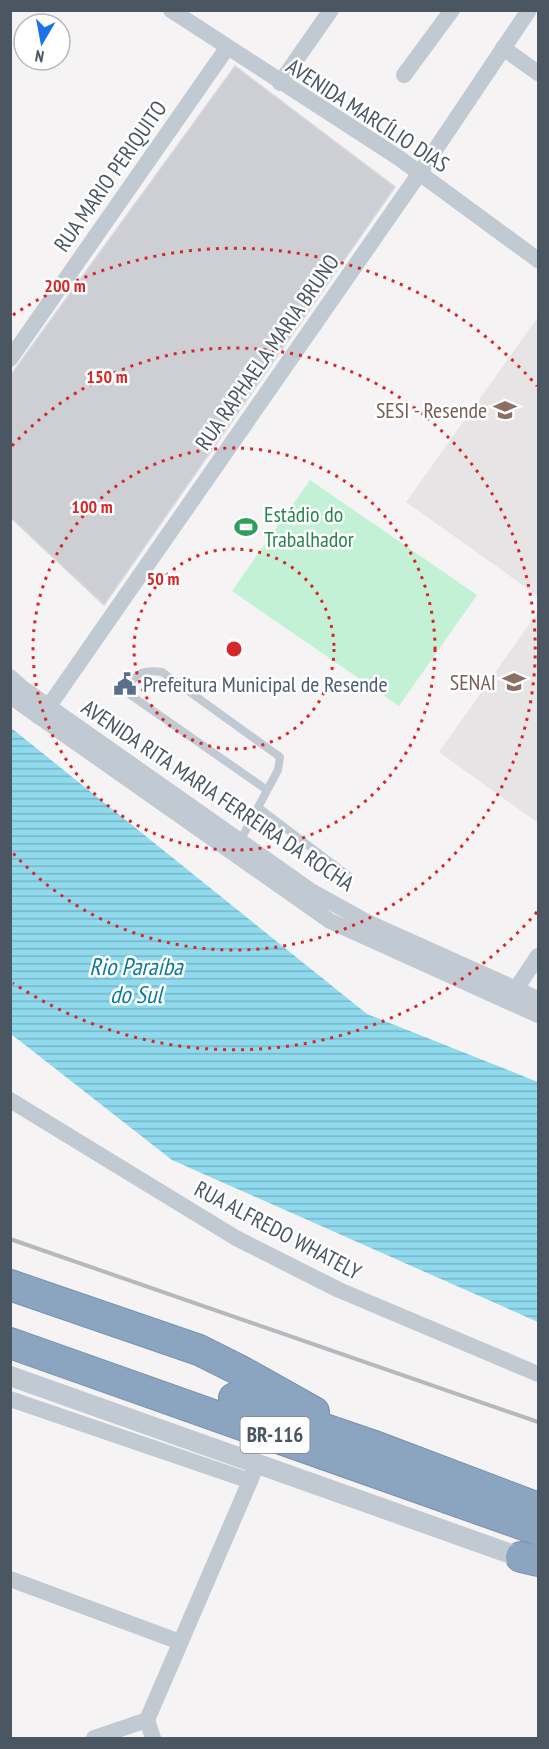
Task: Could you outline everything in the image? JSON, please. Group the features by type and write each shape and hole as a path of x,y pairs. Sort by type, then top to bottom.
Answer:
{"highway":[{"path":"10,1285 199,1350 377,1447"},
{"name":"BR-116","path":"10,1323 377,1447 538,1508"},
{"name":"BR-116","path":"10,1343 538,1530"}],"street":[{"name":"AVENIDA MARCÍLIO DIAS","path":"171,10 419,174 538,260"},
{"path":"280,83 331,10"},
{"path":"404,75 452,10"},
{"name":"RUA RAPHAELA MARIA BRUNO","path":"44,711 419,174 529,10"},
{"name":"RUA MARIO PERIQUITO","path":"10,359 227,48"},
{"path":"503,48 538,73"},
{"name":"AVENIDA RITA MARIA FERREIRA DA ROCHA","path":"10,677 44,711 330,921 538,1015"},
{"name":"AVENIDA RITA MARIA FERREIRA DA ROCHA","path":"10,696 44,711 311,891 365,921 538,999"},
{"path":"516,989 538,956"},
{"name":"RUA ALFREDO WHATELY","path":"10,1100 236,1238 339,1290 538,1374"},
{"path":"10,1376 254,1472"},
{"path":"10,1399 254,1472 533,1560"},
{"path":"153,1738 147,1720 254,1472"},
{"path":"10,1580 180,1642"},
{"path":"94,1738 147,1720"}],"lane":[{"path":"240,841 279,770 280,757 162,672 146,670 134,675 128,687 129,694 267,790"},
{"path":"259,808 350,877"}],"shaded area":[{"name":"SESI - Resende","path":"538,317 538,596 406,502"},
{"name":"SENAI","path":"538,612 538,823 439,752"}],"green space":[{"path":"310,480 477,595 399,706 232,591"}],"water":[{"name":"Rio Paraíba do Sul","path":"10,727 367,1014 538,1082 538,1322 172,1160 11,1034"}],"building":[{"path":"235,66 395,187 104,605 10,517 10,376"}],"railway":[{"path":"10,1239 538,1422"}],"place":[{"name":"SESI - Resende","path":"505,410"},
{"name":"Estádio do Trabalhador","path":"246,527"},
{"name":"SENAI","path":"514,682"},
{"name":"Prefeitura Municipal de Resende","path":"125,684"}]}
